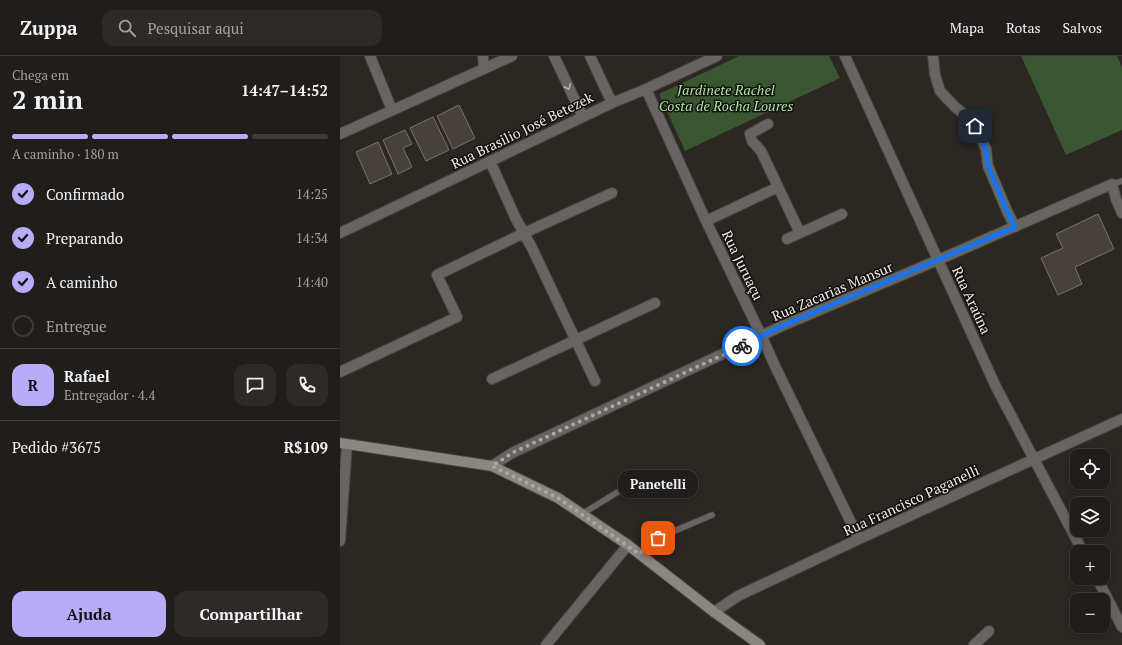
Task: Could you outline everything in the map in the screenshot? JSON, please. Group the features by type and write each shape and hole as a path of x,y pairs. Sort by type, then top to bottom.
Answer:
{"main road":[{"path":"343,444 492,466 558,498 582,514 628,545 714,612 760,645"}],"street":[{"path":"370,56 392,110"},
{"path":"483,56 484,68"},
{"path":"340,134 512,56"},
{"path":"554,56 583,117"},
{"path":"590,56 612,103"},
{"name":"Rua Brasilio José Betezek","path":"340,233 612,103 717,56"},
{"name":"Rua Araúna","path":"845,56 996,387 1079,545"},
{"path":"933,56 935,75 940,91 955,107 970,119 979,134 986,149 988,166 1015,227"},
{"name":"Rua Juruaçu","path":"646,89 706,221 860,539"},
{"path":"768,124 750,134 752,141 760,151 800,233"},
{"path":"490,161 515,217 595,381"},
{"path":"1112,184 1122,213"},
{"name":"Rua Zacarias Mansur","path":"492,466 512,453 762,337 782,326 1112,184"},
{"path":"706,221 778,187"},
{"path":"340,372 457,317 437,275 612,193"},
{"path":"787,239 842,214"},
{"path":"492,379 654,303"},
{"name":"Rua Francisco Paganelli","path":"714,612 738,596 1122,419"},
{"path":"340,541 343,444"},
{"path":"546,645 628,545"},
{"path":"1101,585 1122,627"},
{"path":"974,645 989,631"}],"lane":[{"name":"Rua Zacarias Mansur","path":"1112,184 1122,181"},
{"path":"582,514 616,492 652,477"},
{"path":"639,554 658,538 712,515"}],"green space":[{"name":"Jardinete Rachel Costa de Rocha Loures","path":"739,56 829,56 840,78 685,151 659,94"},
{"path":"1021,56 1117,56 1122,67 1122,130 1066,155"}],"building":[{"path":"459,105 475,138 453,149 437,116"},
{"path":"433,117 449,150 426,161 410,128"},
{"path":"405,130 412,144 403,148 412,167 398,174 383,140"},
{"path":"378,142 392,174 370,184 356,152"},
{"path":"1098,214 1114,249 1075,267 1082,284 1058,295 1041,258 1063,248 1056,234"}],"way so far":[{"path":"658,538 639,554 558,498 492,466 512,453 742,346"}],"place":[{"name":"Panetelli","path":"658,538"}],"route":[{"path":"742,346 782,326 1015,227 988,166 986,149 975,126"}]}
